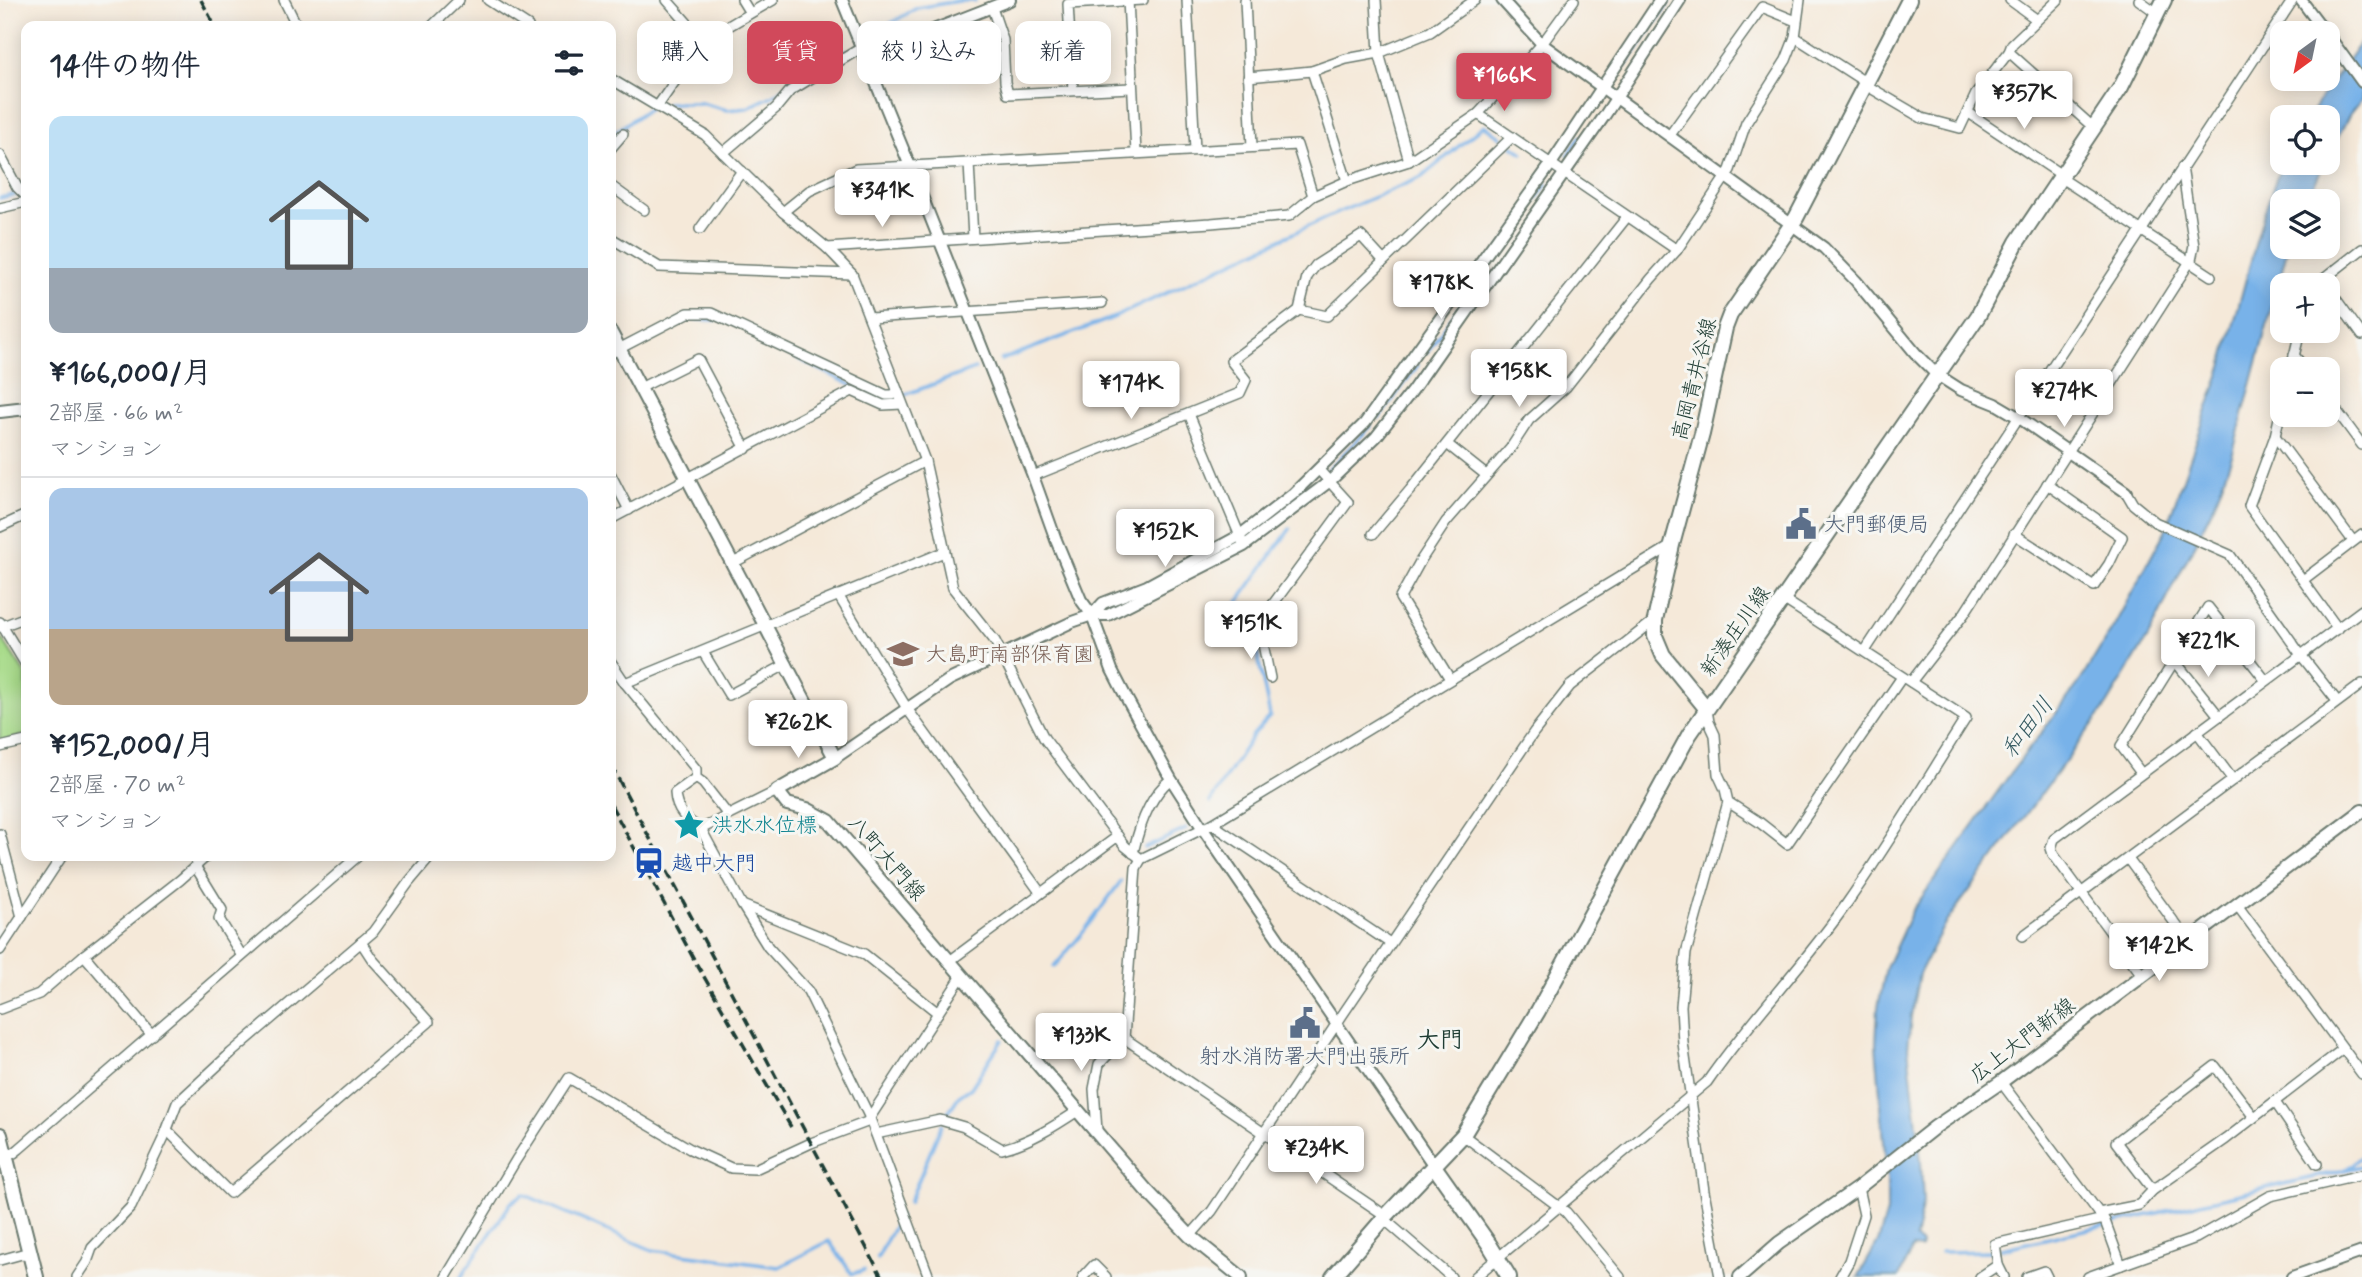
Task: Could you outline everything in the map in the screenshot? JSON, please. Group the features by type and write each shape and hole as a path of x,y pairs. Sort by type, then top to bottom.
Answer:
{"main road":[{"name":"高岡青井谷線","path":"1706,708 1663,655 1655,636 1672,545 1730,315 1792,225 1909,0"},
{"name":"新湊庄川線","path":"1333,1277 1385,1217 1463,1135 1538,1010 1706,708 1978,316 2017,242 2121,87 2160,6"},
{"path":"616,352 640,388 689,478 835,758 777,791"},
{"path":"0,411 21,409"},
{"name":"八町大門線","path":"777,791 787,804 807,809 829,821 1139,1182 1190,1236 1241,1277"},
{"name":"広上大門新線","path":"1740,1277 1779,1243 1862,1184 1935,1127 2001,1082 2362,811"},
{"path":"0,1135 36,1277"},
{"path":"1434,1166 1509,1277"}],"street":[{"path":"284,0 294,21"},
{"path":"437,21 459,0"},
{"path":"488,0 520,21"},
{"path":"667,0 685,21"},
{"path":"742,0 751,13"},
{"path":"733,24 773,0"},
{"path":"842,0 857,39"},
{"path":"954,21 1010,0"},
{"path":"1128,0 1136,153"},
{"path":"1073,90 1068,4 1143,0"},
{"path":"1187,0 1195,150"},
{"path":"1245,0 1252,147"},
{"path":"1377,0 1379,53 1409,161"},
{"path":"1248,77 1312,71 1346,59 1379,53 1430,32 1475,0"},
{"path":"1502,0 1542,44 1824,248 1936,374 1961,390 1996,404 2018,417 2126,492 2133,504 2155,522 2213,550 2230,555 2337,701"},
{"path":"827,248 1289,216 1313,196 1347,181 1409,161 1478,114 1542,44 1574,0"},
{"path":"1242,541 1365,423 1551,164 1660,0"},
{"path":"835,758 949,680 1091,615 1103,603 1147,586 1242,541 1330,481 1376,437 1412,391 1680,0"},
{"path":"1450,679 1400,598 1421,559 1446,522 1510,449 1529,420 1566,387 1677,250 1725,177 1746,122 1786,60 1796,37 1800,0"},
{"path":"2010,0 2036,19"},
{"path":"1796,37 1922,118 1960,128 1976,94 2009,52 2012,44 2058,0"},
{"path":"2139,0 2160,6"},
{"path":"1864,651 2293,0"},
{"path":"2301,0 2317,21"},
{"path":"1670,135 1762,6 1796,21"},
{"path":"992,8 1003,40 1008,94 1131,88"},
{"path":"2009,52 2094,128"},
{"path":"2340,52 2362,82"},
{"path":"723,153 776,108 790,91 857,55"},
{"path":"1312,71 1347,181"},
{"path":"616,82 705,135 783,212 827,248 852,274 925,461 953,588 995,641 1044,738 1118,836 1137,856"},
{"path":"657,107 673,84"},
{"path":"876,84 911,166 1061,552 1091,615 1112,670 1171,779 1208,827 1434,1166"},
{"path":"1969,113 2211,276"},
{"path":"1478,114 1677,250"},
{"path":"616,142 622,134"},
{"path":"1299,310 1327,316 1512,137"},
{"path":"783,212 808,191 856,169 1297,145 1313,196"},
{"path":"0,155 21,191"},
{"path":"969,163 973,238"},
{"path":"1728,802 1787,844 1907,679 1964,614 2190,262 2194,246 2182,167"},
{"path":"700,229 742,171"},
{"path":"616,190 644,210"},
{"path":"0,208 21,203"},
{"path":"1373,534 1627,218"},
{"path":"1033,476 1240,393 1246,380 1231,361 1299,310 1307,277 1316,265 1361,236 1383,260"},
{"path":"616,243 659,267 852,274"},
{"path":"2335,273 2362,249"},
{"path":"870,318 1102,303"},
{"path":"2340,306 2362,335"},
{"path":"616,349 688,313 711,313 886,395 898,391"},
{"path":"2294,355 2297,343"},
{"path":"640,388 698,359 746,449"},
{"path":"616,516 852,391 883,405 902,404"},
{"path":"1189,414 1242,541"},
{"path":"2340,415 2362,445"},
{"path":"2276,427 2249,506 2338,629"},
{"path":"2274,436 2353,541"},
{"path":"1447,444 1486,475"},
{"path":"733,563 925,461"},
{"path":"1270,678 1262,639 1252,633 1348,502 1319,470"},
{"path":"2014,534 2094,586 2109,564 2122,537 2047,484"},
{"path":"616,485 629,510"},
{"path":"0,527 21,517"},
{"path":"2303,580 2362,535"},
{"path":"1137,856 1208,827 1672,545"},
{"path":"625,684 944,552"},
{"path":"838,595 908,710 1040,892"},
{"path":"1475,1277 1707,1082 1838,916 1966,718 1783,598"},
{"path":"2141,773 2121,746 2208,607 2266,681"},
{"path":"2142,975 2053,854 2051,848 2054,839 2362,610"},
{"path":"21,619 1,625 21,658"},
{"path":"1190,1236 1212,1212 1390,943 1527,743 1570,686 1656,620"},
{"path":"703,652 729,695 787,664"},
{"path":"2175,661 2219,716"},
{"path":"616,670 696,769 696,778"},
{"path":"2023,936 2362,684"},
{"path":"1706,708 1715,735 1718,774 1728,802 1686,953 1681,1006 1683,1043 1720,1277"},
{"path":"2197,732 2233,780"},
{"path":"0,747 21,742"},
{"path":"696,778 728,815"},
{"path":"696,778 675,793 676,806 689,822 701,829 768,947 808,991 869,1116 929,1277"},
{"path":"1097,1131 1094,1089 1099,1064 1124,1038 1139,825 1163,785 1171,779"},
{"path":"701,829 777,791"},
{"path":"1208,827 1390,943"},
{"path":"0,834 22,917"},
{"path":"951,960 1118,836"},
{"path":"2128,859 2189,941"},
{"path":"0,950 59,861"},
{"path":"0,1009 39,994 201,861"},
{"path":"5,1154 19,1149 349,861"},
{"path":"77,1277 92,1248 131,1207 177,1103 231,1052 373,932 427,861"},
{"path":"195,866 222,910 219,919 242,956"},
{"path":"742,905 864,954 938,1013"},
{"path":"2237,905 2362,1074"},
{"path":"167,1130 230,1193 429,1022 380,969 361,942"},
{"path":"84,955 152,1035"},
{"path":"446,1277 569,1078 690,1149 731,1168 755,1169 811,1143 867,1122 962,976"},
{"path":"1124,1038 1385,1217 1451,1277"},
{"path":"2004,1277 1998,1265 1995,1244 2104,1221 2139,1205 2153,1190 2343,1049"},
{"path":"2153,1190 2116,1142 2215,1066 2253,1117"},
{"path":"2001,1082 2104,1221 2121,1265"},
{"path":"2275,1102 2317,1164"},
{"path":"876,1134 940,1120 964,1127 1002,1149 1016,1146 1079,1111"},
{"path":"1463,1135 1560,1206 1620,1277"},
{"path":"2088,1277 2196,1238 2270,1196 2362,1175"},
{"path":"1840,1277 1849,1261 1864,1215 1862,1184"},
{"path":"2292,1277 2362,1252"},
{"path":"0,1260 22,1254 30,1255"},
{"path":"1083,1277 1094,1265 1106,1277"},
{"path":"1980,1277 1998,1265"},
{"path":"2027,1277 2044,1271 2047,1277"}],"green space":[{"path":"0,635 21,667 21,736 0,742"}],"water":[{"path":"2362,40 2362,99 2349,115 2340,133 2340,105 2317,105 2326,91 2340,91 2340,71"},
{"path":"2278,175 2319,175 2312,189 2272,189"},
{"path":"2270,196 2270,259 2285,259 2281,273 2270,273 2270,314 2232,456 2215,503 2148,637 2107,705 1944,925 1919,974 1908,1048 1921,1161 1923,1202 1915,1239 1922,1244 1921,1249 1912,1248 1899,1277 1858,1277 1878,1242 1887,1212 1887,1178 1876,1045 1878,1007 1886,968 1912,911 2079,683 2115,624 2165,531 2222,367"}],"waterway":[{"path":"1625,66 1671,0"},
{"path":"895,21 917,8 975,1"},
{"path":"667,103 701,103 727,110 747,108 770,97 846,50"},
{"path":"616,130 649,108"},
{"path":"1001,360 1115,317 1330,216 1422,177 1484,125 1501,137"},
{"path":"1568,155 1580,137"},
{"path":"1513,146 1523,153"},
{"path":"1427,352 1547,184"},
{"path":"0,198 21,193"},
{"path":"658,334 687,319 716,320"},
{"path":"774,347 880,399 893,400"},
{"path":"1379,418 1418,365"},
{"path":"904,395 975,369"},
{"path":"1327,471 1371,426"},
{"path":"1309,488 1320,479"},
{"path":"1243,634 1234,614 1238,602 1290,529"},
{"path":"1210,802 1253,735 1270,716 1253,642"},
{"path":"1145,848 1186,829"},
{"path":"1054,967 1121,881"},
{"path":"945,1117 959,1096 971,1088 1002,1040"},
{"path":"909,1203 942,1124"},
{"path":"2346,1169 2362,1156"},
{"path":"2001,1249 2362,1166"},
{"path":"461,1277 511,1203 523,1194 652,1250 779,1267 829,1241 852,1274 864,1270"},
{"path":"877,1259 899,1216"},
{"path":"1941,1252 1994,1251"}],"railway":[{"path":"201,0 212,21"},
{"path":"616,774 882,1277"},
{"path":"616,814 696,963 791,1127"}],"place":[{"name":"大門郵便局","path":"1801,524"},
{"name":"大島町南部保育園","path":"903,654"},
{"name":"洪水水位標","path":"689,825"},
{"name":"越中大門","path":"649,863"},
{"name":"射水消防署大門出張所","path":"1305,1023"}],"district":[{"name":"大門","path":"1440,1039"}],"water label":[{"name":"和田川","path":"2027,727"}]}
